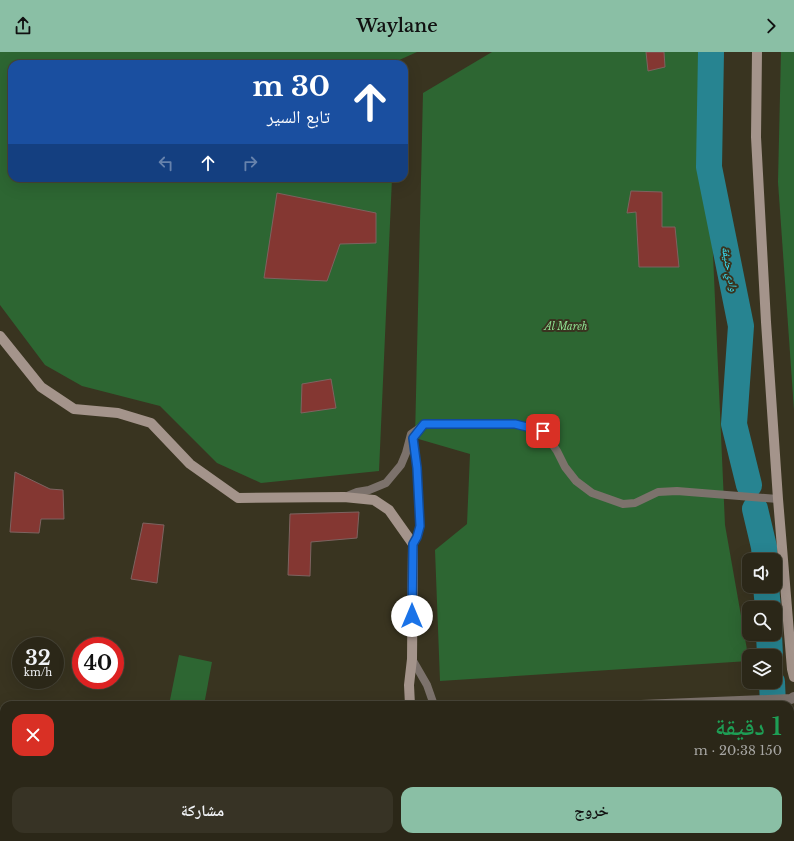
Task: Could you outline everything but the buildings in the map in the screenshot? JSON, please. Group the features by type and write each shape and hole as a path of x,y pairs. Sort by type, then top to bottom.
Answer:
{"street":[{"path":"757,52 756,137 766,322 778,499 794,677"},
{"path":"0,336 41,387 74,409 118,413 151,423 190,464 238,498 344,497 374,500 389,510 413,544 412,659 409,685 410,701"},
{"path":"726,701 791,699 794,697"}],"lane":[{"path":"344,497 356,492 369,490 386,483 401,465 411,434 424,424 515,424 543,431 557,451 565,467 576,481 592,493 623,504 635,503 658,492 778,499"},
{"path":"413,544 420,526 417,468 413,438 424,424"},
{"path":"412,659 427,685 433,701"}],"green space":[{"path":"0,52 417,52 399,60 8,60 8,182 392,182 379,471 261,483 217,463 160,406 82,386 45,365 0,305"},
{"name":"Al Mareh","path":"492,52 704,52 725,525 742,621 742,641 745,641 747,649 742,649 742,661 440,681 435,550 467,524 470,454 415,438 423,93"},
{"path":"781,52 794,52 794,410 778,182"},
{"path":"179,655 212,662 205,701 170,701"}],"waterway":[{"name":"وادي حنيفة","path":"711,52 709,167 741,326 734,424 749,485"},
{"name":"وادي حنيفة","path":"755,509 764,553"},
{"name":"وادي حنيفة","path":"767,593 767,601"},
{"name":"وادي حنيفة","path":"769,641 770,649"},
{"name":"وادي حنيفة","path":"772,689 773,701"}],"route":[{"path":"412,616 413,544 420,526 417,468 413,438 424,424 515,424 543,431"}]}
